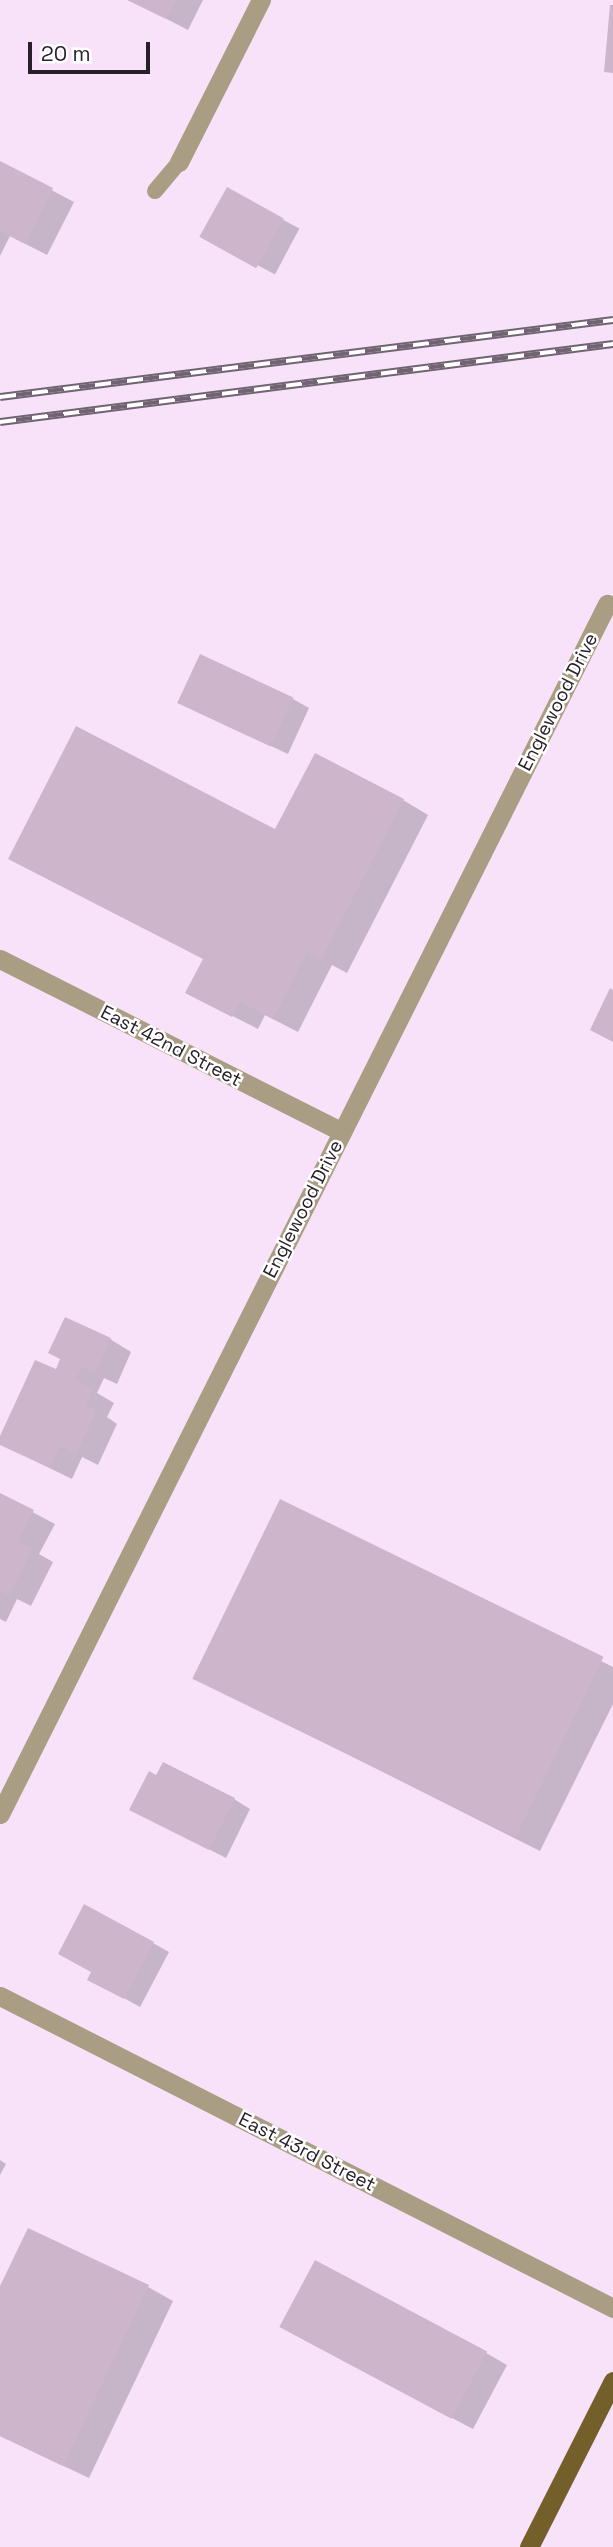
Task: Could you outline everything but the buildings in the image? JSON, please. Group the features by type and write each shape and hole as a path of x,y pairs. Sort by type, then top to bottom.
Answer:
{"main road":[{"path":"529,2547 613,2382"}],"street":[{"path":"179,162 261,0"},
{"name":"Englewood Drive","path":"0,1814 607,604"},
{"name":"East 42nd Street","path":"0,959 342,1132"},
{"name":"East 43rd Street","path":"0,1996 613,2308"}],"lane":[{"path":"155,191 179,162"}],"railway":[{"path":"0,397 613,320"},
{"path":"0,422 613,344"}]}
